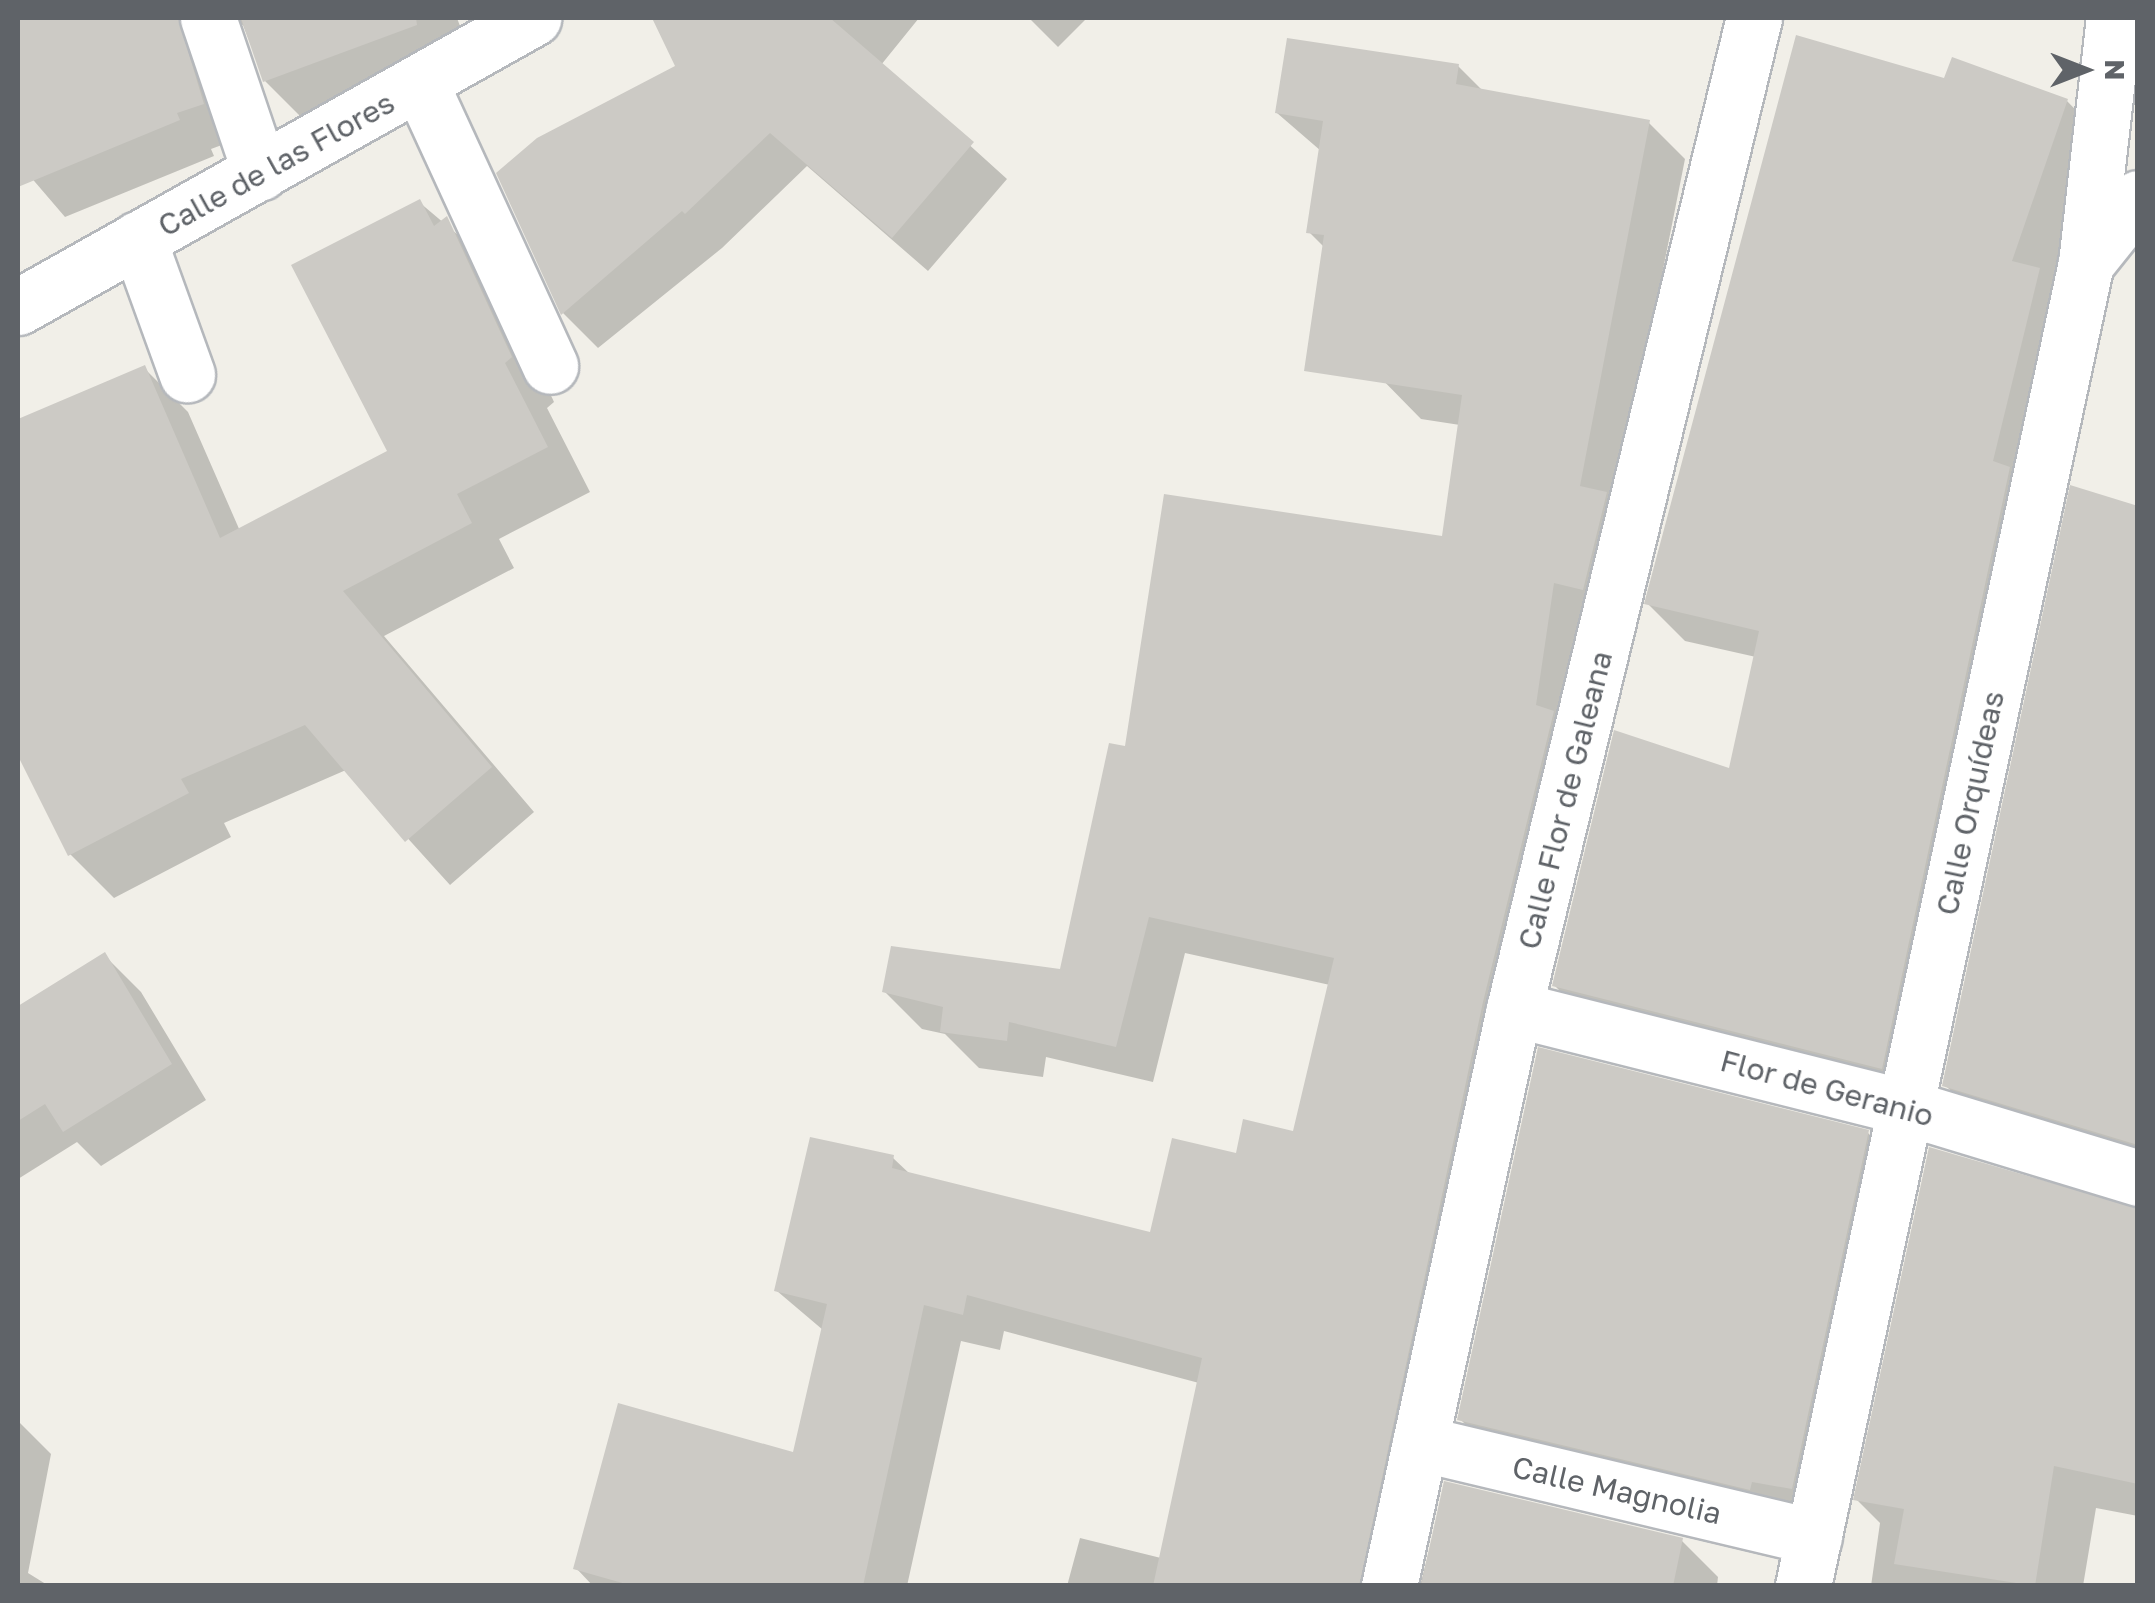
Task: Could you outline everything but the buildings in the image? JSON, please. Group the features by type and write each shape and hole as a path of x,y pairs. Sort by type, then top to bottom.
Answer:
{"street":[{"path":"208,18 260,172"},
{"name":"Calle de las Flores","path":"18,307 421,85 533,18"},
{"name":"Calle Flor de Galeana","path":"1389,1586 1514,1009 1754,18"},
{"name":"Calle Orquídeas","path":"1809,1562 2086,263 2114,18"},
{"path":"421,85 550,366"},
{"path":"2086,263 2138,198"},
{"path":"138,239 187,374"},
{"name":"Flor de Geranio","path":"1514,1009 1906,1107 2138,1178"},
{"name":"Calle Magnolia","path":"1420,1443 1809,1562"}]}
